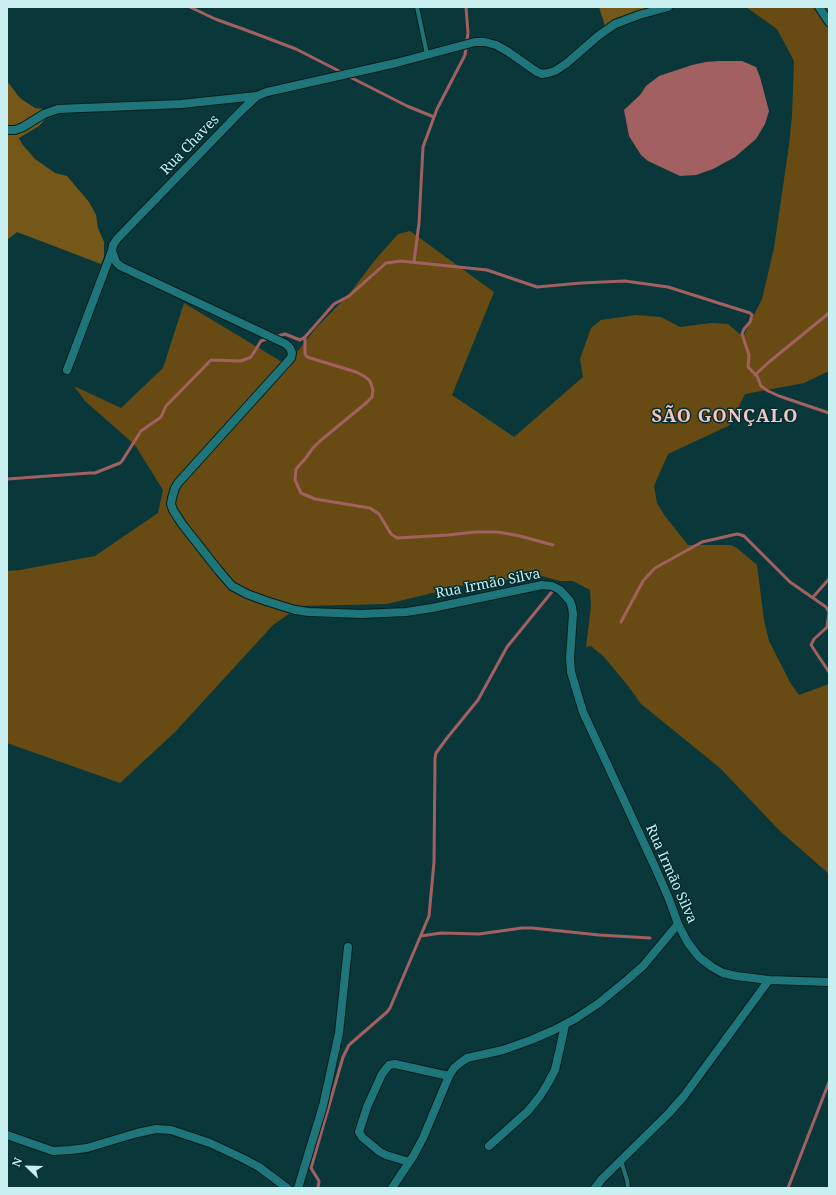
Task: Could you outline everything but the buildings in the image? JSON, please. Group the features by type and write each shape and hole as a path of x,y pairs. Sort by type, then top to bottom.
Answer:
{"street":[{"name":"Rua Chaves","path":"67,370 113,245 117,239 242,110 258,96 267,92 396,63 474,42 485,42 496,45 537,72 542,74 548,73 555,71 615,24 639,15 668,7"},
{"path":"819,7 829,22"},
{"path":"7,130 15,130 23,127 44,114 58,109 181,104 258,96"},
{"name":"Rua Irmão Silva","path":"112,251 116,262 120,266 286,344 292,353 290,358 178,483 173,493 171,504 176,516 232,586 266,602 295,610 362,614 406,612 432,608 542,585 552,586 560,590 570,601 572,607 570,658 571,672 583,712 658,873 678,924 688,943 699,957 723,973 769,980 829,982"},
{"path":"392,1188 423,1138 449,1076 454,1068 467,1058 503,1050 531,1040 575,1019 599,1002 643,966 678,924"},
{"path":"298,1188 322,1106 339,1033 348,947"},
{"path":"595,1188 620,1160 664,1119 684,1096 769,980"},
{"path":"489,1146 528,1111 540,1096 555,1070 565,1025"},
{"path":"409,1162 380,1152 362,1137 359,1132 382,1074 387,1067 395,1064 449,1076"},
{"path":"7,1135 53,1151 87,1148 156,1129 172,1130 210,1143 242,1158 259,1167 287,1188"}],"lane":[{"path":"416,7 427,54"},
{"path":"620,1160 627,1180 628,1188"}],"shaded area":[{"path":"599,7 674,7 605,26"},
{"path":"746,7 829,7 829,371 804,383 745,394 730,425 668,454 654,486 657,503 665,516 688,545 731,545 737,548 757,565 764,620 769,641 791,684 799,695 829,684 829,874 780,831 720,768 641,704 604,657 591,646 586,647 591,606 590,590 573,581 560,581 538,575 469,584 387,604 300,606 273,625 175,732 120,783 7,743 7,571 95,556 158,513 163,490 135,445 85,401 74,386 121,408 163,368 184,303 287,365 316,328 350,293 375,260 398,234 410,231 494,292 452,395 514,437 583,377 580,359 591,328 601,320 636,315 661,317 680,327 711,323 728,324 743,337 762,299 774,248 789,145 792,116 794,61 777,29"},
{"path":"719,61 742,61 756,67 769,111 765,124 756,139 735,157 713,169 696,175 680,176 648,161 641,155 629,136 624,110 640,95 646,86 659,76 692,65"},
{"path":"7,81 20,98 35,108 44,109 48,116 39,126 19,138 22,144 35,159 55,173 67,176 89,202 96,215 98,228 104,242 104,257 101,264 17,232 7,240"}],"waterway":[{"path":"190,7 215,19 296,49 343,73"},
{"path":"414,262 419,223 423,147 437,109 465,55 468,33 466,7"},
{"path":"348,76 407,106 434,117"},
{"path":"274,337 285,334 300,340 305,337 334,304 349,296 386,263 401,261 487,270 537,287 625,281 668,287 750,313 752,315 750,322 742,334 749,355 748,367 757,376 761,386 779,396 829,413"},
{"path":"755,375 829,313"},
{"path":"305,337 305,354 307,357 356,372 370,381 373,390 372,397 320,441 296,469 295,480 301,493 315,499 370,508 379,514 391,534 397,538 475,532 498,532 553,545"},
{"path":"7,479 95,473 120,463 141,431 161,417 166,406 211,360 241,361 251,357 261,341 269,338"},
{"path":"621,622 643,581 655,568 702,542 737,534 744,536 790,582 826,607 829,612 827,627 814,639 811,645 829,672"},
{"path":"813,597 829,579"},
{"path":"318,1188 319,1181 311,1168 343,1057 349,1045 390,1008 429,916 434,862 436,753 478,700 507,647 555,588"},
{"path":"421,936 441,933 479,934 532,928 599,935 650,938"},
{"path":"788,1188 829,1082"}],"district":[{"name":"SÃO GONÇALO","path":"725,417"}]}
